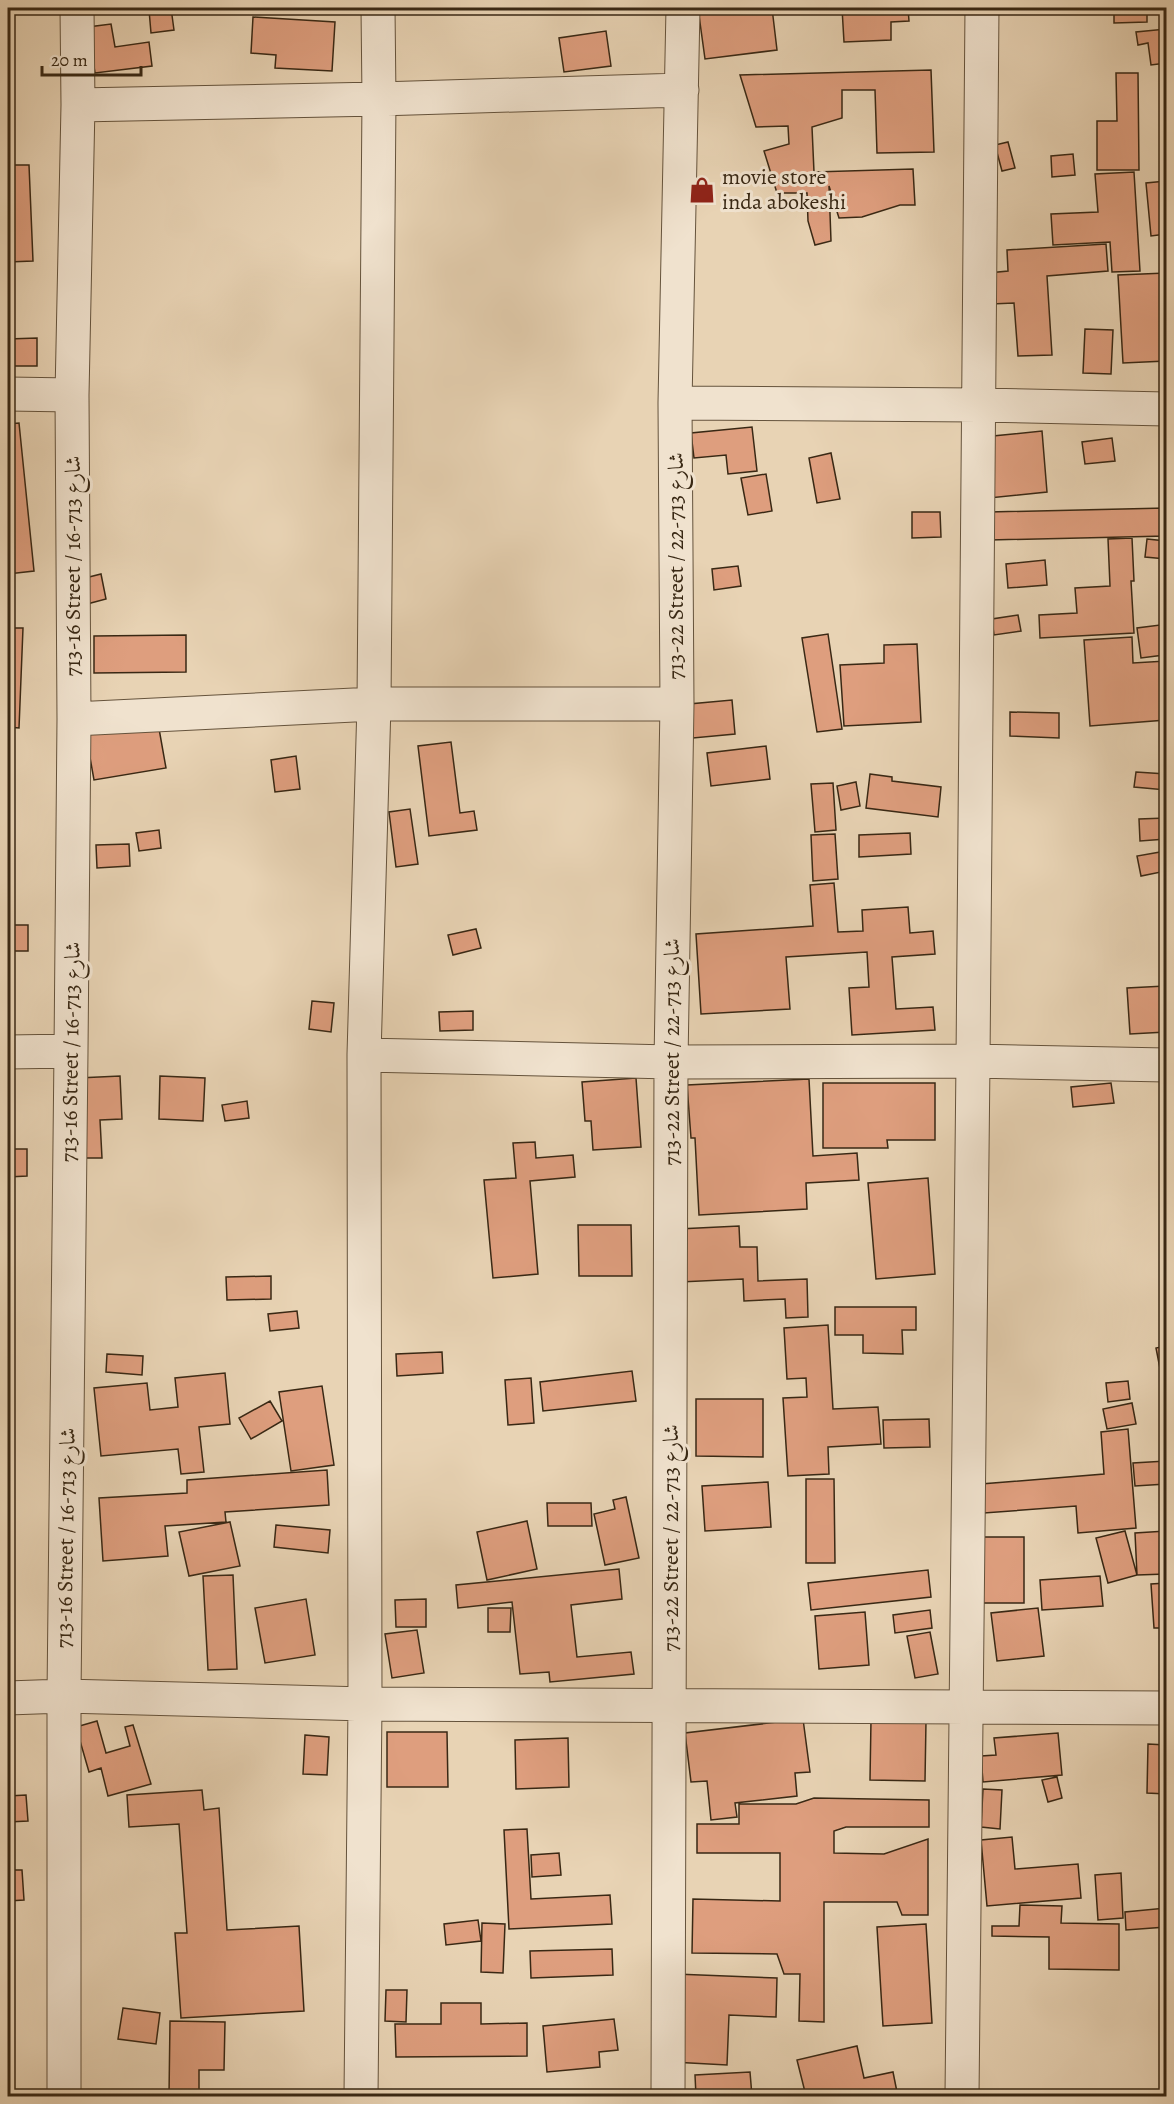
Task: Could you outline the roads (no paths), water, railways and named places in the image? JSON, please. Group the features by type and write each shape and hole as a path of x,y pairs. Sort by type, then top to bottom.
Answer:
{"street":[{"name":"713-16 Street / شارع 713-16","path":"64,2097 64,1696 74,719 72,394 78,105 77,8"},
{"path":"361,2097 365,1704 364,1055 374,704 378,8"},
{"name":"713-22 Street / شارع 713-22","path":"668,2097 671,1706 671,1062 677,705 675,403 683,8"},
{"path":"962,2097 974,1060 982,8"},
{"path":"78,105 682,90"},
{"path":"8,394 72,394"},
{"path":"675,403 1167,409"},
{"path":"74,719 374,704 677,705"},
{"path":"8,1052 71,1051"},
{"path":"364,1055 671,1062 974,1060 1167,1065"},
{"path":"8,1698 64,1696 365,1704 1167,1708"}],"place":[{"name":"movie store inda abokeshi","path":"702,190"}]}
